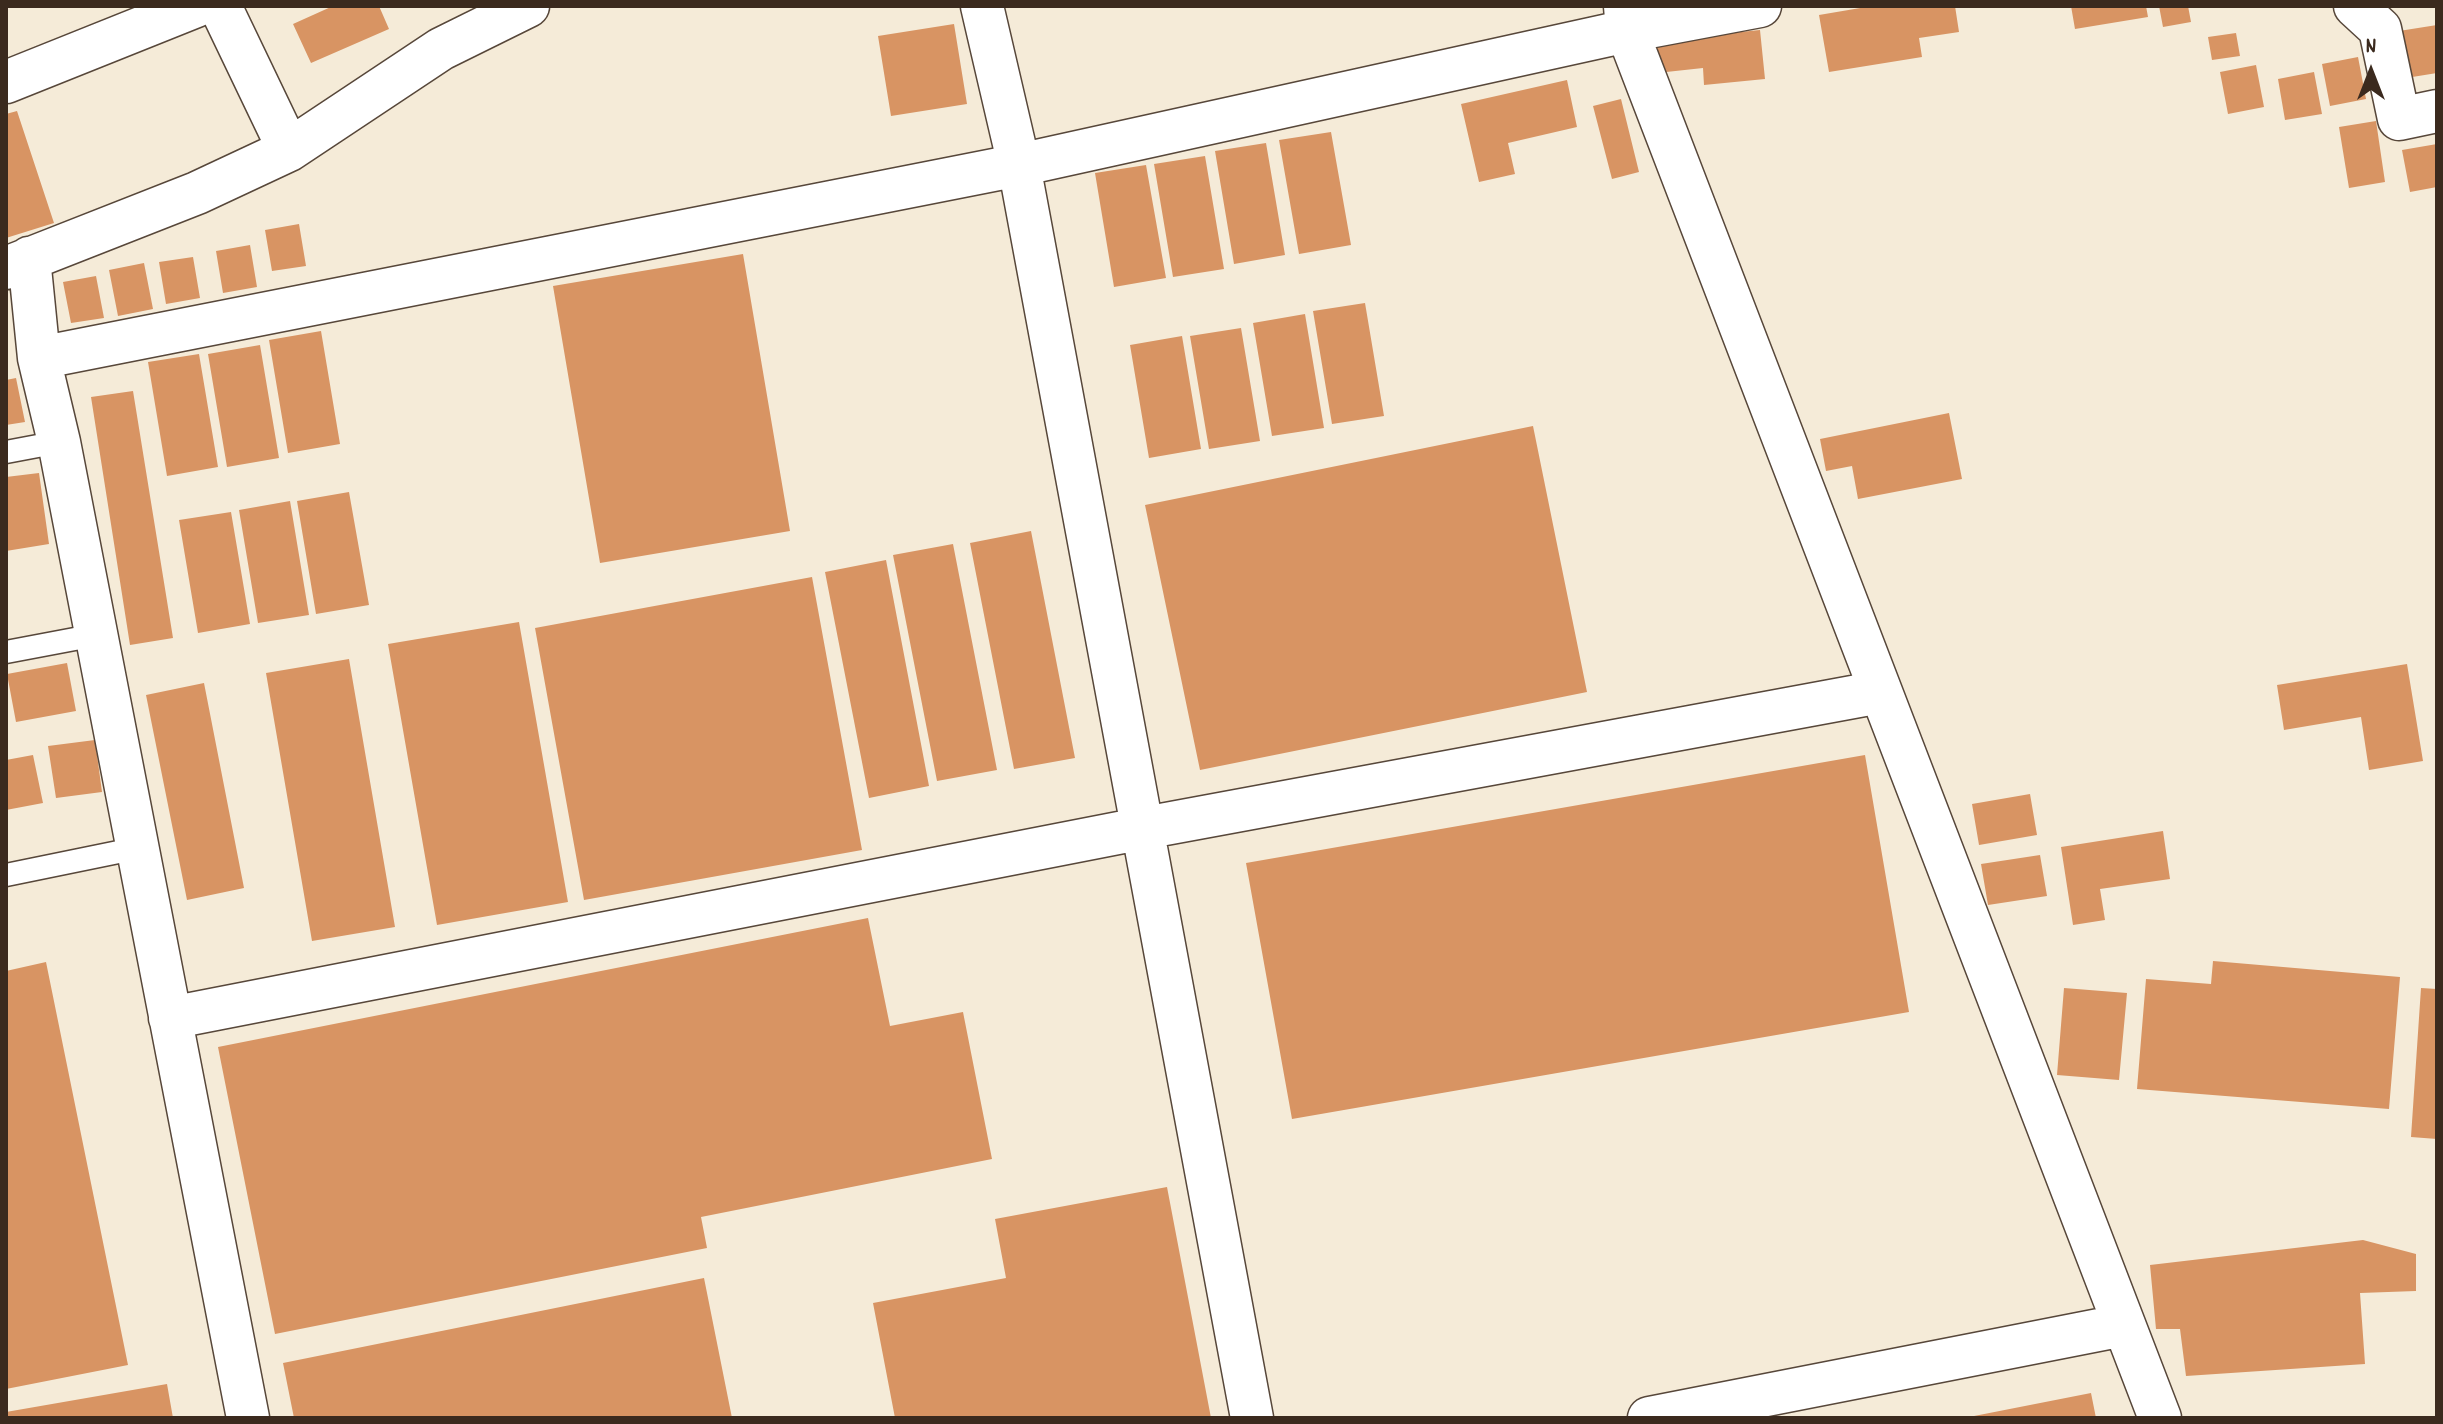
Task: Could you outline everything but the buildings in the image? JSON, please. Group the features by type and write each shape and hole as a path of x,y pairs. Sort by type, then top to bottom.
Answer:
{"street":[{"path":"6,82 196,6"},
{"path":"220,6 289,150"},
{"path":"248,1418 59,442 18,263 197,193 289,150 441,49 528,6"},
{"path":"982,6 1019,165 1252,1418"},
{"path":"39,358 1019,165 1626,18 1760,6"},
{"path":"2355,6 2380,29 2399,119 2437,111"},
{"path":"1626,18 1880,692 2160,1418"},
{"path":"170,1018 1144,828 1880,692"},
{"path":"1649,1418 2124,1325"}],"lane":[{"path":"6,452 59,442"},
{"path":"6,652 96,635"},
{"path":"6,875 138,848"}]}
